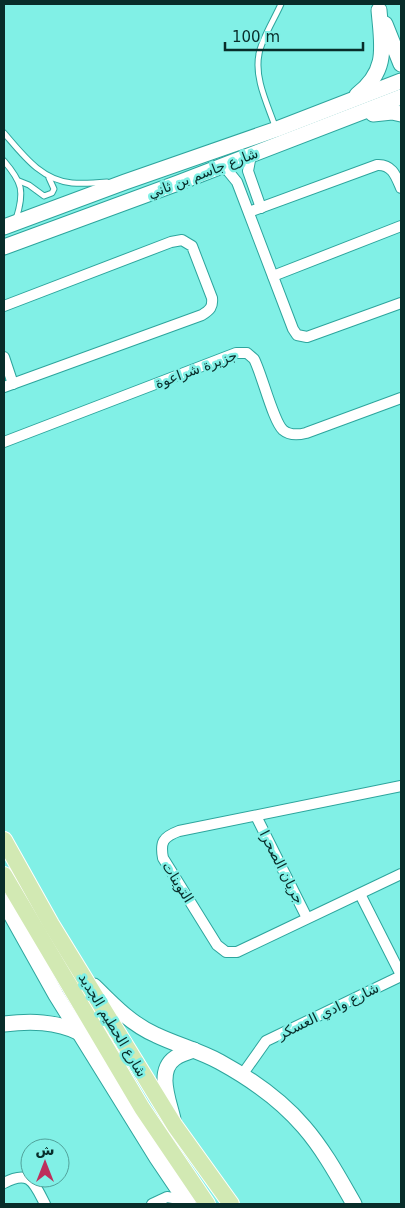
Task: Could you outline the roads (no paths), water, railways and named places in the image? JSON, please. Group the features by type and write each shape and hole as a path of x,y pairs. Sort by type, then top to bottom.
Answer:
{"main road":[{"path":"378,7 401,64"},
{"path":"346,110 378,72 382,53 378,7"},
{"name":"شارع جاسم بن ثاني","path":"4,247 251,155 346,110 401,81"},
{"name":"شارع جاسم بن ثاني","path":"9,225 276,129 401,97"},
{"path":"346,110 401,114"},
{"name":"شارع الحطيم الجديد","path":"4,840 40,904 175,1126 230,1204"},
{"name":"شارع الحطيم الجديد","path":"4,875 142,1108 207,1204"},
{"path":"4,902 56,995 187,1202"},
{"path":"84,976 122,1014 156,1035 194,1050 242,1074 271,1095 304,1127 322,1150 354,1204"},
{"path":"33,1022 48,1013 53,1006 56,995"},
{"path":"4,1024 33,1022 56,1024 80,1034"},
{"path":"175,1126 168,1097 166,1073 171,1061 194,1050"}],"street":[{"path":"251,155 248,171 260,208"},
{"path":"249,212 378,164 386,165 392,170 401,188"},
{"path":"219,167 228,171 234,178 249,212 294,332 304,337 401,302"},
{"path":"273,276 401,226"},
{"path":"4,306 171,242 182,240 192,246 212,298 212,307 209,311 9,385 4,357"},
{"name":"جزيرة شراعوة","path":"4,442 236,353 247,353 254,359 279,425 290,434 306,433 401,398"},
{"name":"التوينات","path":"401,786 179,831 169,835 163,841 162,849 163,858 217,945 226,952 237,952 401,874"},
{"name":"جريان الصحرا","path":"256,816 307,918"},
{"path":"360,894 401,975"},
{"name":"شارع وادي العسكر","path":"242,1074 266,1041 401,975"},
{"path":"4,1183 19,1177 28,1178 35,1184 44,1204"},
{"path":"167,1197 172,1180"},
{"path":"152,1204 167,1197 187,1202"}],"lane":[{"path":"276,129 260,82 257,67 259,52 281,4"},
{"path":"4,133 29,161 47,176 54,188 48,195 40,194 29,185 19,181 7,167 4,160"},
{"path":"47,176 74,183 126,182"},
{"path":"9,225 22,198 19,181"}]}
